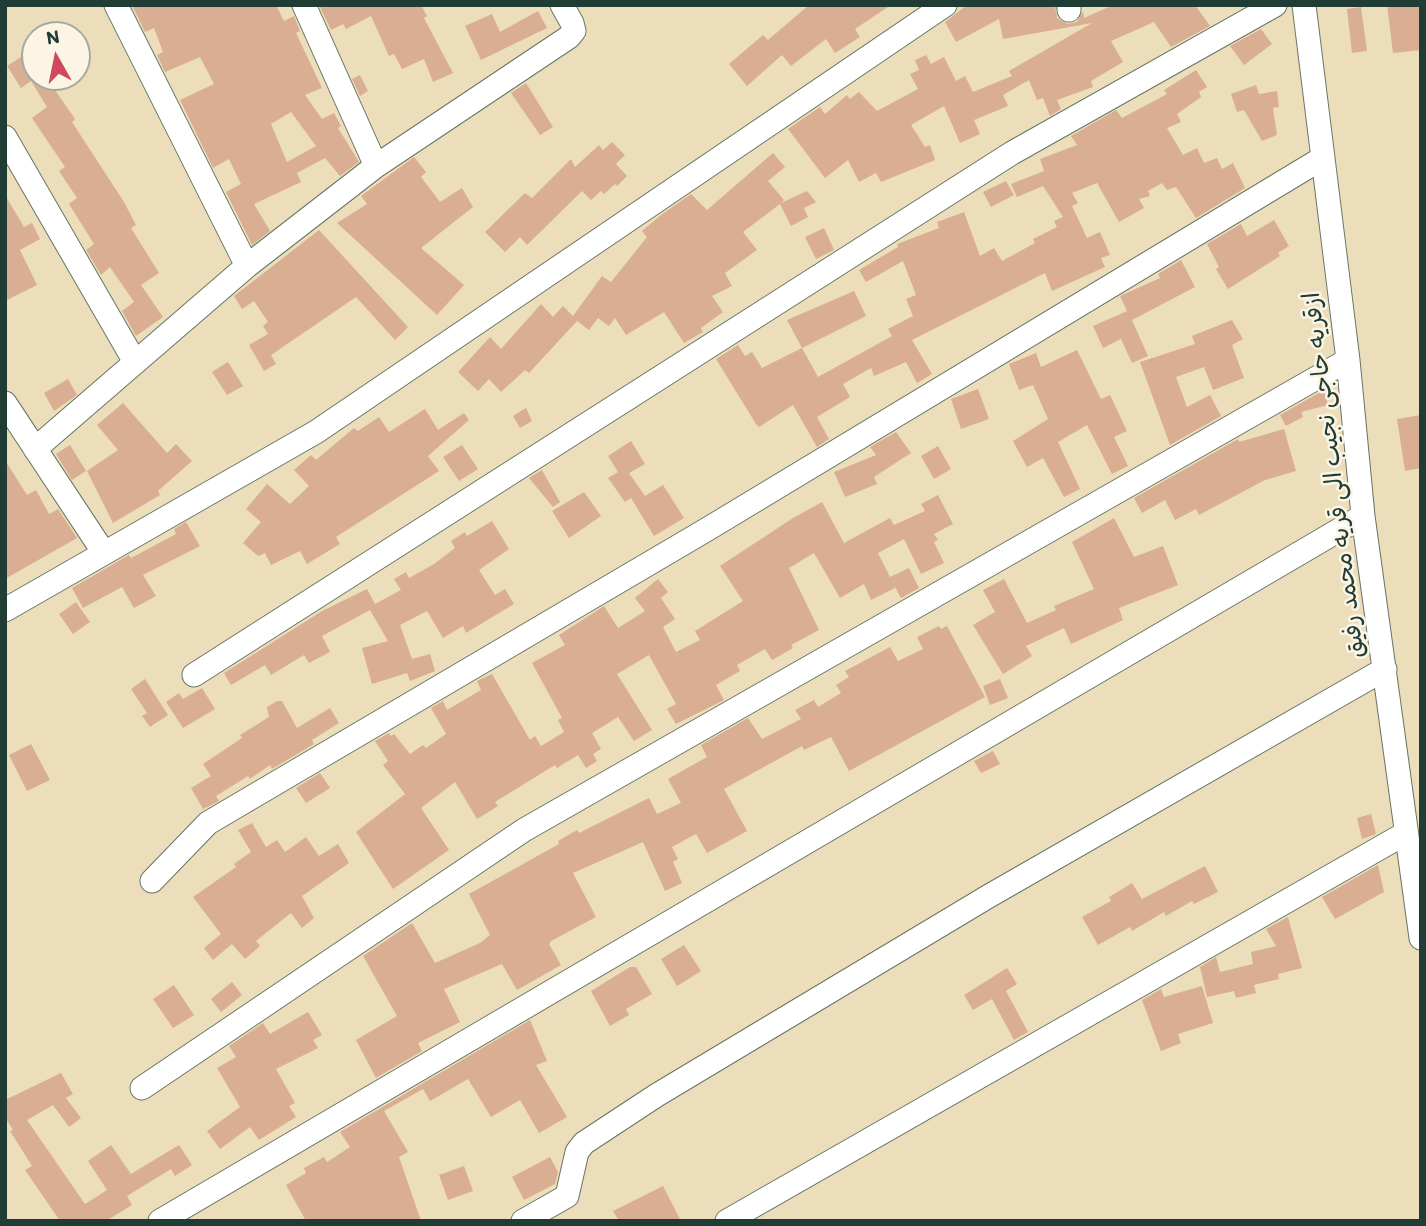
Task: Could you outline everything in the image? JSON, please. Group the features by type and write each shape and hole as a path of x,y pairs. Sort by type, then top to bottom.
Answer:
{"street":[{"path":"116,5 247,266"},
{"path":"304,5 376,166"},
{"path":"35,449 247,266 376,166 569,37 574,31 562,5"},
{"path":"5,610 316,432 945,5"},
{"path":"194,675 1012,153 1275,5"},
{"name":"ازقریه حاجی نجیب الی قریه محمد رفیق","path":"1304,5 1348,360 1363,516 1421,938"},
{"path":"5,137 135,362"},
{"path":"152,881 208,822 706,530 1321,159"},
{"path":"142,1088 524,830 1348,360"},
{"path":"5,403 104,553"},
{"path":"160,1221 1363,516"},
{"path":"523,1221 566,1196 577,1152 584,1143 657,1095 1001,890 1385,668"},
{"path":"727,1221 1406,833"}],"building":[{"path":"132,5 276,5 284,21 294,16 300,31 296,33 322,88 305,95 322,119 334,113 341,126 338,128 359,162 340,176 325,158 297,173 301,182 254,204 270,231 252,245 226,192 241,184 229,159 213,168 180,100 214,84 200,57 165,72 157,55 163,52 154,28 145,32","holes":["291,112 316,146 287,162 271,124"]},
{"path":"319,5 421,5 427,16 424,18 453,73 433,82 424,59 402,69 394,54 389,56 371,16 346,29 343,24 331,30"},
{"path":"809,5 891,5 855,29 860,37 835,53 826,39 791,66 782,55 747,86 729,64 763,35 768,40"},
{"path":"967,5 1055,5 1057,18 1068,24 1077,22 1083,11 1084,18 1113,5 1195,5 1210,26 1171,47 1154,22 1111,41 1123,62 1091,81 1093,87 1057,100 1061,109 1050,116 1043,98 1037,100 1029,80 1003,95 1008,106 974,120 980,134 960,143 944,106 911,125 925,147 930,145 935,160 881,182 876,173 859,182 848,160 825,178 788,129 820,107 825,114 847,95 850,99 859,92 877,111 918,89 910,74 919,70 915,60 926,55 931,64 944,57 956,81 965,76 973,92 1012,76 1009,71 1092,23 1003,39 999,19 956,42 945,22"},
{"path":"1387,5 1419,5 1421,50 1393,53"},
{"path":"1361,7 1367,51 1352,53 1347,9"},
{"path":"538,11 547,28 481,60 465,26 492,14 500,32"},
{"path":"1261,29 1272,44 1244,65 1230,46"},
{"path":"21,57 21,88 7,66"},
{"path":"1196,70 1207,87 1199,92 1201,97 1177,114 1181,122 1167,128 1183,155 1197,148 1204,163 1217,158 1222,169 1233,163 1245,188 1196,218 1176,187 1167,190 1162,183 1148,191 1150,196 1139,199 1144,208 1119,222 1097,183 1072,193 1078,203 1072,206 1087,238 1100,232 1110,255 1101,258 1105,267 1052,291 1045,273 912,340 932,374 917,383 906,362 874,376 871,368 843,384 850,397 817,417 829,439 817,447 793,405 759,427 756,424 716,359 738,345 745,356 752,352 762,368 802,348 818,377 892,336 888,329 913,316 906,299 916,295 903,261 866,282 859,270 898,247 897,244 939,228 937,222 964,212 980,256 994,248 1002,261 1035,243 1033,239 1057,227 1054,221 1063,217 1043,186 1017,197 1011,184 1044,171 1040,159 1077,145 1071,136 1116,110 1122,118 1167,94 1164,90"},
{"path":"360,75 368,91 360,96 352,79"},
{"path":"526,83 553,127 540,135 511,93"},
{"path":"1256,85 1259,94 1277,91 1279,107 1273,108 1277,135 1262,141 1244,110 1237,112 1231,94"},
{"path":"37,91 56,91 75,119 72,122 124,202 136,225 131,228 159,273 141,285 163,317 136,336 122,311 134,302 110,267 101,275 86,250 94,244 69,204 77,198 59,171 65,167 32,118 47,107"},
{"path":"612,142 625,155 616,164 627,176 617,186 615,184 604,194 601,191 591,200 582,191 527,245 520,237 505,252 485,232 525,193 532,198 571,159 575,167 599,145 603,150"},
{"path":"773,153 785,167 768,181 784,200 781,203 807,191 816,202 804,208 808,217 791,226 780,204 743,232 757,250 725,273 732,286 712,296 723,312 701,328 703,332 684,343 664,312 626,335 615,318 609,326 598,318 589,330 577,321 529,373 525,370 501,392 489,379 478,391 458,372 490,337 501,349 541,304 553,317 563,306 573,316 602,276 611,282 647,237 642,231 661,215 691,194 707,210"},
{"path":"414,157 426,172 421,177 440,202 462,188 473,207 421,248 464,285 437,315 337,223 367,204 361,196"},
{"path":"1006,181 1014,195 991,207 983,192"},
{"path":"5,195 24,227 32,223 40,239 20,250 37,285 5,301"},
{"path":"1274,220 1289,246 1278,253 1280,256 1228,289 1216,269 1219,267 1207,244 1241,224 1247,236"},
{"path":"824,228 834,250 816,259 805,237"},
{"path":"319,230 408,327 395,340 356,297 271,355 276,364 264,371 249,345 268,334 263,326 268,322 254,301 242,309 234,296"},
{"path":"1181,260 1195,287 1132,320 1148,356 1132,363 1121,339 1103,348 1093,326 1127,311 1120,296 1160,278 1158,274"},
{"path":"854,291 866,316 802,348 787,320"},
{"path":"1232,320 1243,339 1232,345 1244,378 1213,390 1204,367 1176,377 1187,407 1210,395 1221,416 1170,445 1140,362 1195,344 1192,336"},
{"path":"1077,350 1101,399 1110,395 1127,431 1114,437 1128,466 1112,474 1087,425 1058,442 1080,489 1064,497 1043,458 1027,467 1013,441 1048,419 1033,385 1019,390 1009,364 1036,353 1041,367"},
{"path":"228,362 243,386 227,395 212,372"},
{"path":"68,379 77,395 54,411 44,393"},
{"path":"978,389 989,419 961,429 951,399"},
{"path":"1324,390 1328,405 1301,412 1303,417 1286,426 1280,415"},
{"path":"123,403 167,453 176,444 192,461 158,491 160,495 113,523 87,471 118,450 97,425"},
{"path":"526,408 532,421 520,428 513,416"},
{"path":"425,409 438,430 464,413 469,420 428,456 439,471 336,537 340,544 307,564 300,551 271,565 265,553 258,556 243,543 261,522 246,509 267,484 290,504 309,486 294,470 311,455 316,460 354,428 358,431 379,417 389,432"},
{"path":"1421,415 1421,468 1405,471 1397,419"},
{"path":"1284,429 1296,471 1265,480 1199,515 1196,509 1175,520 1165,500 1142,513 1134,498 1238,439 1239,442"},
{"path":"896,432 911,453 874,477 877,484 845,497 834,472 876,455 870,447"},
{"path":"631,441 645,464 629,473 645,496 663,485 684,518 654,536 631,498 625,502 608,478 618,472 608,456"},
{"path":"70,445 86,471 72,480 56,454"},
{"path":"462,445 478,469 459,481 443,457"},
{"path":"938,446 951,469 934,479 921,456"},
{"path":"5,460 27,495 36,490 49,514 58,509 77,538 5,579"},
{"path":"542,470 560,502 553,507 529,478"},
{"path":"584,492 601,516 569,538 552,511"},
{"path":"938,495 953,524 934,534 938,540 934,542 944,563 921,574 904,539 878,553 890,577 909,568 919,588 901,598 893,583 895,588 871,600 864,584 840,598 814,553 789,568 819,630 791,645 793,648 772,660 765,649 737,665 740,671 716,685 724,700 676,724 667,709 676,704 649,655 617,674 652,730 634,741 618,717 592,733 601,749 593,754 597,761 586,768 578,755 557,768 555,765 495,802 498,806 477,819 455,782 421,808 449,850 393,889 356,832 405,794 383,765 388,761 375,741 389,733 391,736 394,734 410,754 423,745 426,748 446,734 431,708 443,701 447,710 481,690 477,681 492,674 530,740 535,736 541,746 564,732 558,720 562,718 532,663 565,645 559,635 604,606 618,628 645,611 635,598 658,579 668,592 661,598 675,619 663,627 676,652 700,640 695,631 743,601 720,566 793,518 822,502 844,543 890,518 894,525 925,511 921,504"},
{"path":"1114,518 1134,557 1163,546 1178,585 1119,608 1123,620 1071,644 1064,628 1026,646 1032,656 1003,674 973,625 995,612 983,590 1004,579 1027,623 1056,610 1054,606 1094,589 1072,542"},
{"path":"492,521 509,549 479,570 495,595 505,589 514,604 466,633 463,626 443,638 427,611 400,625 412,659 430,654 435,671 410,681 407,673 372,684 362,648 388,641 370,610 322,636 330,652 309,663 304,655 271,675 265,665 231,685 224,673 322,611 367,589 375,604 401,590 394,579 406,572 409,578 434,564 455,548 451,541 465,532 467,536"},
{"path":"186,522 200,546 143,575 156,596 134,608 122,587 83,608 72,588 129,555 131,558 176,534 174,529"},
{"path":"76,602 90,622 73,634 59,614"},
{"path":"939,626 941,629 947,626 985,697 849,771 831,737 804,750 802,746 724,789 747,831 707,853 696,834 672,847 678,859 673,862 682,883 665,891 643,842 573,873 596,917 551,941 549,944 561,965 517,990 502,964 444,989 460,1022 418,1043 422,1051 376,1078 356,1040 397,1016 363,956 412,923 435,963 480,943 490,935 469,894 559,844 558,841 577,830 579,833 649,798 657,814 681,803 668,779 707,757 701,745 748,718 762,739 801,719 795,710 814,700 818,707 841,693 836,685 849,677 845,671 890,647 898,661 923,649 917,637"},
{"path":"145,679 168,715 150,727 142,716 147,713 131,689"},
{"path":"1000,679 1008,698 990,705 983,686"},
{"path":"202,688 215,709 183,728 166,702 179,693 183,699"},
{"path":"282,701 297,728 330,708 339,723 312,740 314,744 272,769 270,765 250,779 248,776 216,796 219,801 203,809 191,788 211,776 203,764 242,738 240,735 269,717 267,707"},
{"path":"31,744 50,780 27,791 9,755"},
{"path":"993,751 1000,764 981,773 974,761"},
{"path":"320,773 330,788 306,803 296,788"},
{"path":"1371,814 1376,834 1362,839 1357,818"},
{"path":"252,823 266,847 277,840 285,852 306,837 319,856 338,844 349,863 302,896 314,918 302,928 291,913 256,941 260,946 245,959 232,944 213,960 204,948 221,934 193,897 236,867 234,864 251,852 238,830"},
{"path":"1378,865 1384,892 1335,919 1322,897"},
{"path":"1205,866 1218,892 1194,904 1192,901 1166,916 1164,912 1132,931 1130,927 1098,945 1082,917 1111,901 1109,897 1132,883 1142,899"},
{"path":"1288,917 1302,968 1278,974 1279,979 1254,985 1256,993 1236,998 1234,991 1207,997 1200,967 1216,957 1220,972 1253,964 1251,952 1276,946 1266,929"},
{"path":"684,945 701,971 677,986 661,959"},
{"path":"630,967 636,967 652,994 626,1009 629,1015 610,1026 591,991"},
{"path":"1007,968 1017,984 1006,991 1028,1032 1014,1040 992,999 973,1010 964,995"},
{"path":"232,982 242,995 221,1012 211,999"},
{"path":"174,985 194,1015 173,1028 153,999"},
{"path":"1202,986 1213,1023 1178,1034 1181,1043 1161,1051 1142,1000 1161,989 1164,997"},
{"path":"308,1012 322,1035 313,1040 318,1048 276,1069 295,1103 289,1106 296,1117 259,1140 250,1127 220,1149 207,1131 240,1107 217,1068 236,1057 229,1046 263,1023 270,1034"},
{"path":"530,1020 547,1061 536,1065 567,1117 539,1133 520,1100 491,1117 468,1079 430,1101 423,1089 384,1111 408,1152 399,1157 421,1221 306,1221 286,1185 306,1173 304,1168 324,1157 327,1162 350,1147 340,1132"},
{"path":"61,1073 73,1094 66,1098 81,1118 69,1127 53,1105 27,1120 85,1204 107,1190 88,1161 111,1145 131,1174 179,1145 192,1165 175,1176 171,1169 127,1196 132,1205 106,1221 60,1221 25,1170 32,1166 10,1131 13,1130 5,1117 5,1100"},
{"path":"550,1157 558,1172 555,1184 524,1200 512,1177"},
{"path":"464,1166 473,1191 448,1200 439,1175"},
{"path":"663,1186 681,1221 619,1221 613,1211"}]}
